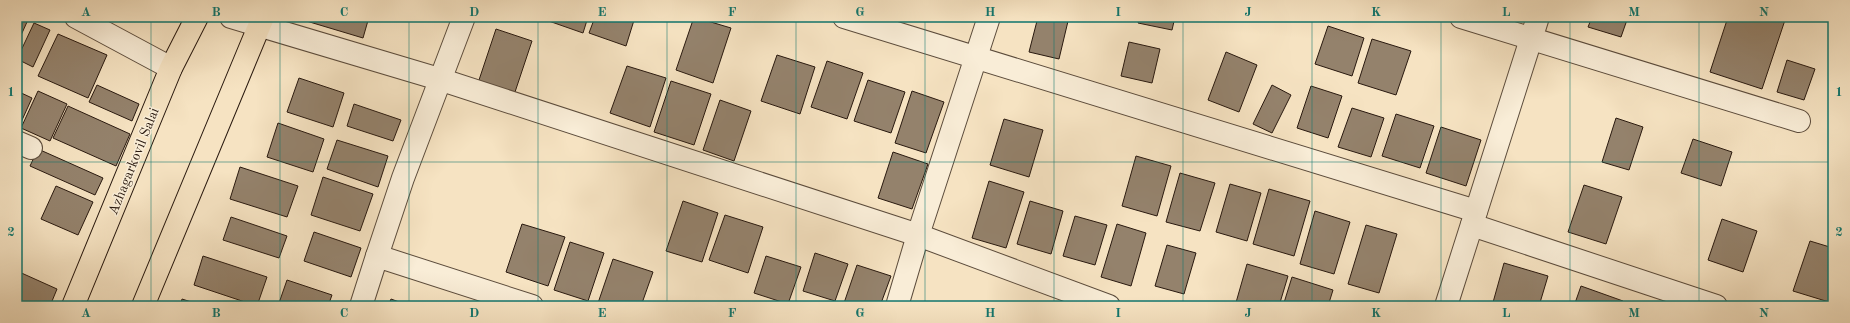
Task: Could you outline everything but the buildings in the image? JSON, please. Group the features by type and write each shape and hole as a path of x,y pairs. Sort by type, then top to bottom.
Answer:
{"main road":[{"name":"Azhagarkovil Salai","path":"73,306 171,68 197,17"},
{"path":"143,306 261,21"}],"street":[{"path":"76,17 171,68"},
{"path":"231,17 261,21 918,234 1109,306"},
{"path":"361,306 439,79 464,17"},
{"path":"844,17 976,57 1474,218 1716,306"},
{"path":"897,306 918,234 989,17"},
{"path":"1461,17 1799,121"},
{"path":"1446,306 1538,17"},
{"path":"377,256 532,306"}]}
